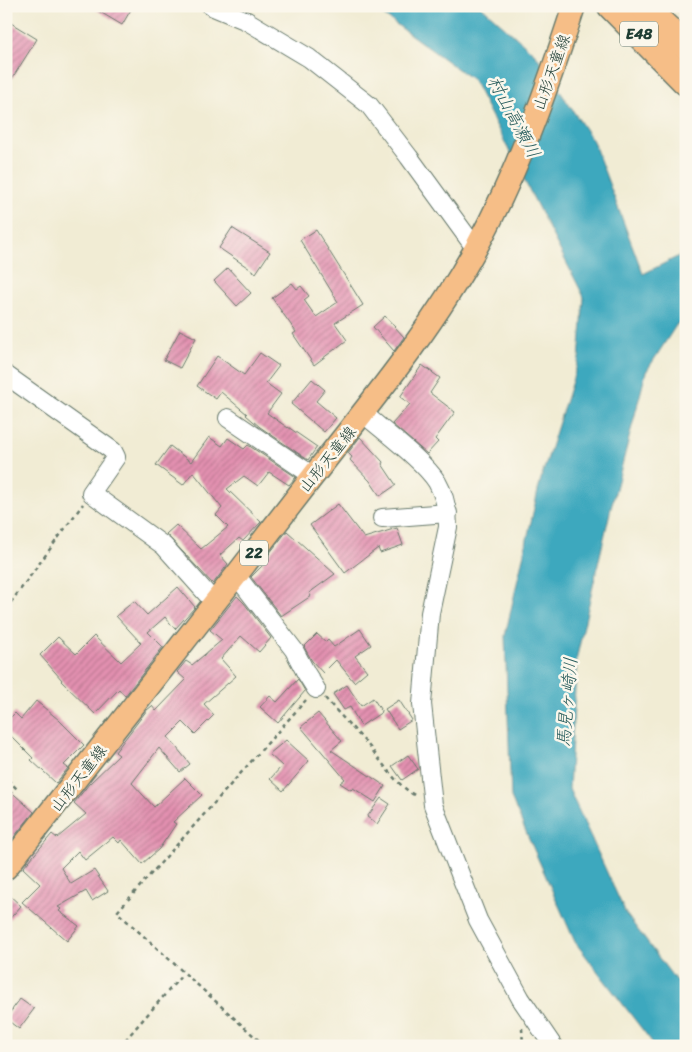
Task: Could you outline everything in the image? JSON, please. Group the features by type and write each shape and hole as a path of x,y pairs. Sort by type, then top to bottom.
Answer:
{"highway":[{"name":"E48","path":"612,6 676,54"},
{"name":"E48","path":"643,6 676,54 686,82"}],"main road":[{"name":"山形天童線","path":"6,868 364,413 439,312 487,228 520,156 556,62 574,6"}],"lane":[{"path":"211,6 247,21 309,58 369,105 410,157 476,249"},
{"path":"6,375 113,451 116,457 91,493 164,546 215,603"},
{"path":"364,413 436,481 448,513 448,527 430,612 422,704 433,805 478,920 521,999 553,1046"},
{"path":"228,418 313,476"},
{"path":"382,518 448,513"},
{"path":"236,575 294,650 316,689"}],"path":[{"path":"6,609 91,493"},
{"path":"265,1046 117,912 316,689 409,792 433,805"},
{"path":"6,772 8,780 17,789"},
{"path":"120,1046 184,973"}],"water":[{"path":"371,6 481,6 536,55 593,141 643,274 677,257 686,248 686,319 677,324 646,372 610,512 577,656 569,789 626,914 686,994 686,1046 655,1046 575,942 511,798 505,636 540,482 579,359 584,297 473,80"}],"building":[{"path":"90,6 133,6 122,25"},
{"path":"6,20 37,39 6,88"},
{"path":"232,228 270,252 256,273 219,248"},
{"path":"316,230 363,305 335,323 347,340 314,365 293,334 296,332 272,298 292,283 297,289 301,286 309,296 304,300 316,317 338,302 300,240"},
{"path":"228,268 251,293 237,306 214,281"},
{"path":"385,316 404,337 394,351 373,327"},
{"path":"180,330 196,338 180,368 164,360"},
{"path":"260,353 279,366 266,383 281,394 267,413 317,447 308,460 260,427 221,392 216,399 197,386 217,356 244,375"},
{"path":"422,365 440,378 430,393 455,412 435,439 438,442 427,454 392,424 410,404 400,397"},
{"path":"312,379 325,390 316,401 336,418 324,432 291,404"},
{"path":"209,437 222,446 228,438 244,449 248,445 296,477 289,485 269,472 258,486 244,476 227,489 261,522 243,541 239,538 220,555 228,564 213,584 166,534 176,525 201,549 228,527 216,515 222,508 193,472 183,485 156,465 170,446 191,462"},
{"path":"360,437 383,462 382,464 396,485 380,496 370,481 350,460 352,457 348,453"},
{"path":"338,504 364,538 397,528 403,545 380,553 378,548 345,573 310,525"},
{"path":"287,531 335,574 309,593 311,596 281,616 251,577 264,564 262,563"},
{"path":"178,587 195,607 175,629 165,617 148,632 163,647 125,696 119,689 95,714 61,681 40,655 58,637 76,654 94,636 121,662 141,643 116,616 134,601 147,615"},
{"path":"237,596 271,638 259,652 241,636 221,659 236,676 204,704 214,715 195,734 183,722 168,737 190,764 180,772 159,748 132,783 154,807 185,778 202,795 173,822 176,824 159,849 142,864 121,840 119,843 113,837 85,860 78,851 61,868 71,884 94,870 108,891 92,901 86,891 58,907 61,909 59,911 79,926 67,941 22,902 40,884 23,868 52,834 57,838 86,814 74,803 89,784 119,755 115,752 147,710 152,706 156,711 186,680 177,672 186,661 192,665 222,640 210,630"},
{"path":"360,629 371,645 355,656 367,671 354,682 336,660 323,673 312,661 304,647 317,634 326,642 328,640 334,647"},
{"path":"298,679 305,691 278,723 260,707 270,696 277,702"},
{"path":"347,685 361,706 373,698 382,712 361,726 350,707 344,710 333,694"},
{"path":"399,700 412,720 398,729 385,709"},
{"path":"36,701 59,720 84,745 64,765 68,768 56,783 31,760 33,758 6,731 6,722 15,713 21,719"},
{"path":"318,713 342,741 331,750 385,786 375,802 353,788 351,790 340,783 345,779 301,727"},
{"path":"286,740 309,761 283,791 270,779 282,766 269,754"},
{"path":"408,755 418,769 402,780 392,766"},
{"path":"6,787 34,812 6,847"},
{"path":"381,798 390,804 377,824 367,817"},
{"path":"6,892 21,906 6,923"},
{"path":"20,999 34,1009 19,1029 6,1018"}],"water label":[{"name":"村山高瀬川","path":"514,117"},
{"name":"馬見ヶ崎川","path":"567,702"}]}
